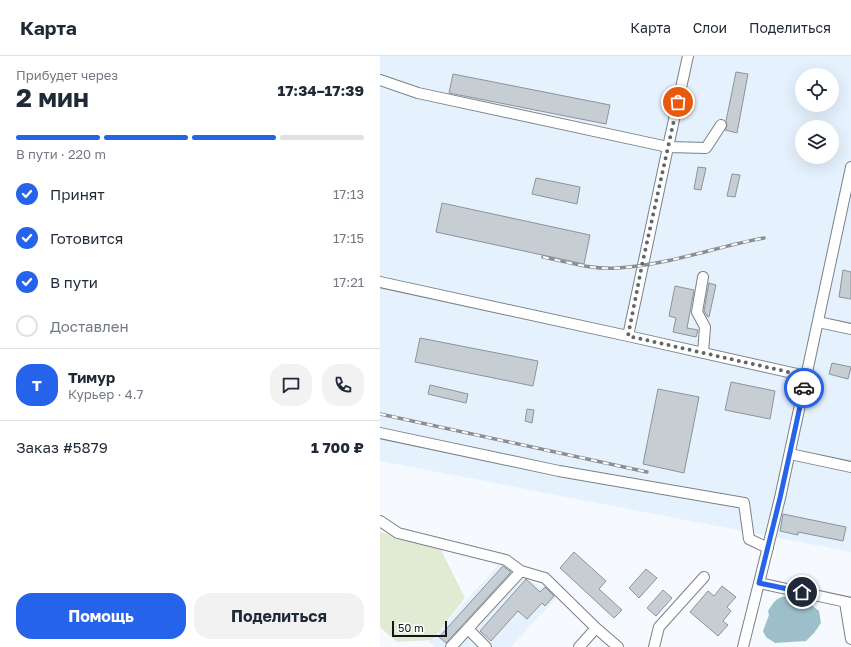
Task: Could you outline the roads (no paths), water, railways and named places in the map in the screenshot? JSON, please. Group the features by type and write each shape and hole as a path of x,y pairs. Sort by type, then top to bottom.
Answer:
{"street":[{"path":"628,336 688,56"},
{"path":"380,80 418,93 668,147 706,148 721,125"},
{"path":"743,647 790,454 851,167"},
{"path":"703,277 697,312 705,327 703,352"},
{"path":"380,282 703,352 806,376"},
{"path":"818,322 851,329"},
{"path":"380,433 559,471 744,504 749,539 768,548"},
{"path":"790,454 851,467"},
{"path":"380,521 398,533 506,560 521,570 545,578 596,628 618,647"},
{"path":"451,647 521,570"},
{"path":"654,647 659,627 704,577"},
{"path":"759,583 848,602 851,639"},
{"path":"579,647 596,628"},
{"path":"468,629 486,647"}],"water":[{"path":"788,596 809,603 819,611 821,623 806,641 775,643 766,637 763,631 769,615 768,611 778,599"}],"railway":[{"path":"543,257 590,267 618,268 673,260 764,238"},
{"path":"380,414 647,472"}]}
